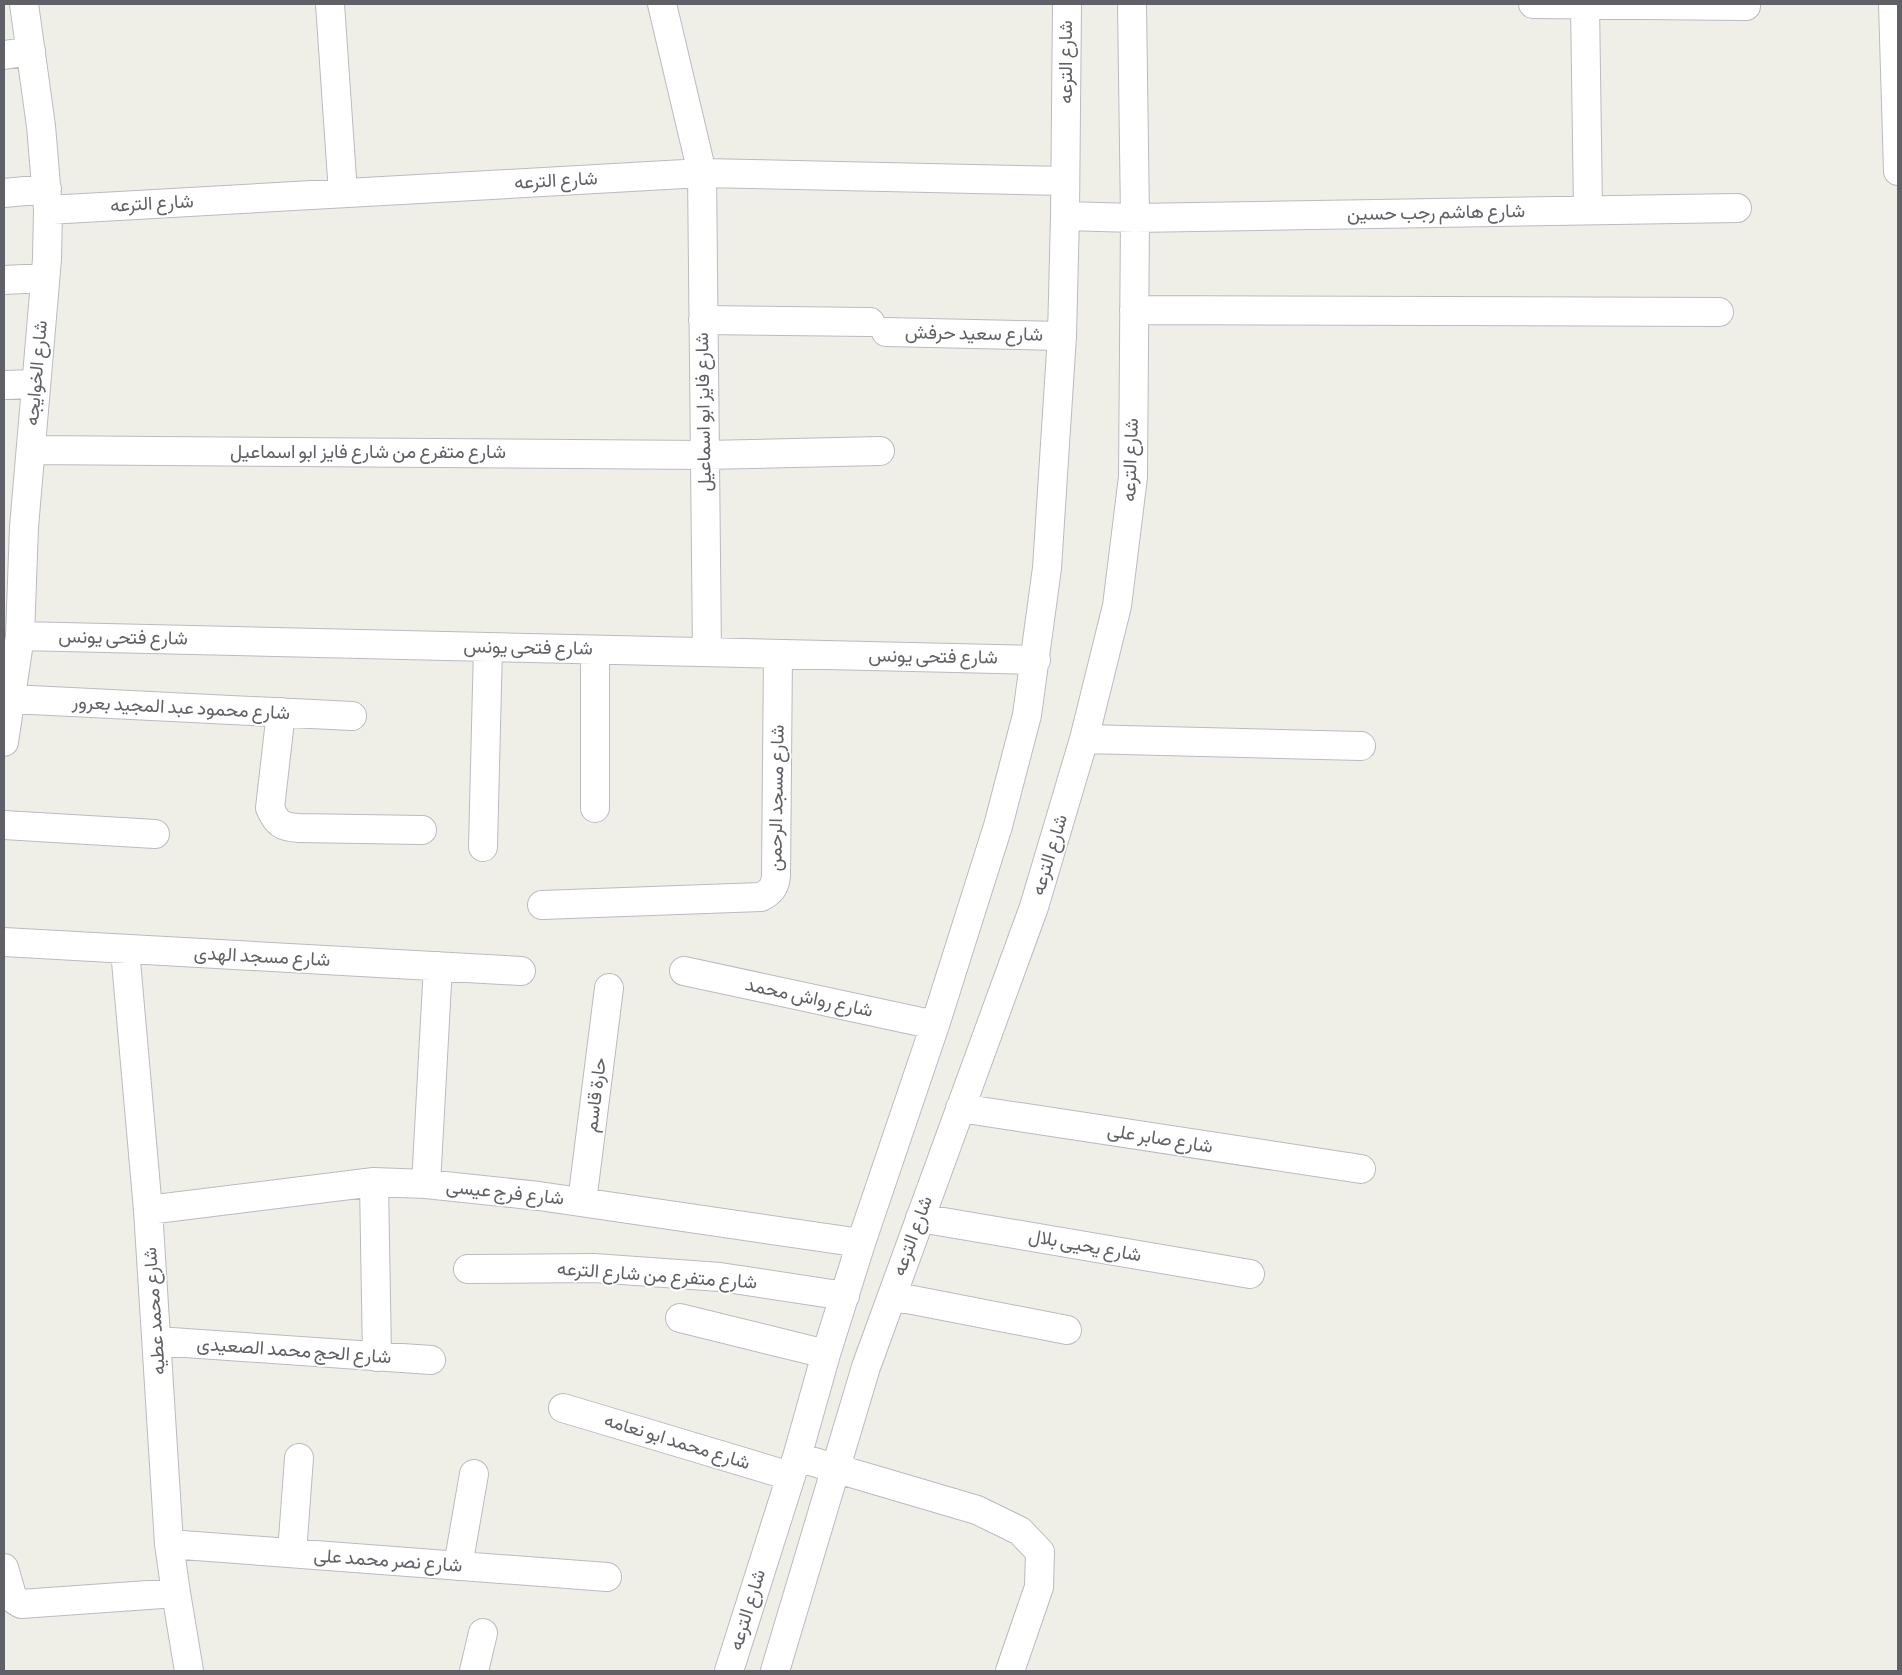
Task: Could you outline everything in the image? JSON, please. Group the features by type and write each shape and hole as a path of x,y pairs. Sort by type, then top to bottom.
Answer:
{"street":[{"name":"شارع الخوايجه","path":"4,742 20,636 12,606 24,527 45,278 47,199 41,126 24,4"},
{"path":"330,4 343,193"},
{"name":"شارع فايز ابو اسماعيل","path":"662,4 702,173 707,652"},
{"name":"شارع الترعه","path":"729,1671 844,1296 935,1025 998,826 1027,715 1036,660 1047,568 1062,336 1065,216 1066,4"},
{"name":"شارع الترعه","path":"775,1671 866,1367 1034,907 1084,739 1117,606 1134,477 1135,218 1132,4"},
{"path":"1533,4 1746,6"},
{"path":"1586,4 1588,210"},
{"path":"1893,4 1898,171"},
{"path":"4,55 31,51"},
{"name":"شارع الترعه","path":"4,193 47,199 343,193 702,173 1065,181"},
{"name":"شارع هاشم رجب حسين","path":"1065,216 1135,218 1737,208"},
{"path":"4,280 45,278"},
{"path":"1134,310 1718,312"},
{"name":"شارع سعيد حرفش","path":"703,320 1062,336"},
{"path":"4,385 36,384"},
{"name":"شارع متفرع من شارع فايز ابو اسماعيل","path":"31,450 705,455 880,451"},
{"name":"شارع فتحى يونس","path":"20,636 1036,660"},
{"path":"482,847 488,647"},
{"path":"595,650 595,808"},
{"name":"شارع مسجد الرحمن","path":"542,905 761,897 769,893 775,885 776,876 778,654"},
{"name":"شارع محمود عبد المجيد بعرور","path":"11,699 352,716"},
{"path":"281,712 270,808 275,820 286,827 299,828 422,830"},
{"path":"1084,739 1361,746"},
{"path":"4,825 155,834"},
{"name":"شارع مسجد الهدى","path":"4,942 521,971"},
{"name":"شارع محمد عطيه","path":"125,950 148,1210 169,1544 190,1671"},
{"path":"426,1184 438,966"},
{"name":"شارع رواش محمد","path":"684,971 935,1025"},
{"name":"حارة قاسم","path":"582,1202 609,988"},
{"name":"شارع صابر على","path":"960,1108 1361,1170"},
{"path":"374,1182 377,1357"},
{"name":"شارع فرج عيسى","path":"148,1210 374,1182 426,1184 582,1202 861,1243"},
{"name":"شارع يحيى بلال","path":"920,1218 1250,1274"},
{"name":"شارع متفرع من شارع الترعه","path":"468,1269 594,1268 700,1276 844,1296"},
{"path":"892,1296 1067,1330"},
{"path":"680,1318 826,1354"},
{"name":"شارع الحج محمد الصعيدى","path":"157,1342 431,1360"},
{"name":"شارع محمد ابو نعامه","path":"563,1408 793,1466"},
{"path":"292,1553 299,1458"},
{"path":"793,1466 835,1469 978,1510 1020,1531 1040,1552 1039,1587 1010,1671"},
{"path":"458,1566 474,1474"},
{"name":"شارع نصر محمد على","path":"169,1544 607,1577"},
{"path":"4,1568 13,1599 21,1604 176,1593"},
{"path":"474,1671 484,1632"}]}
